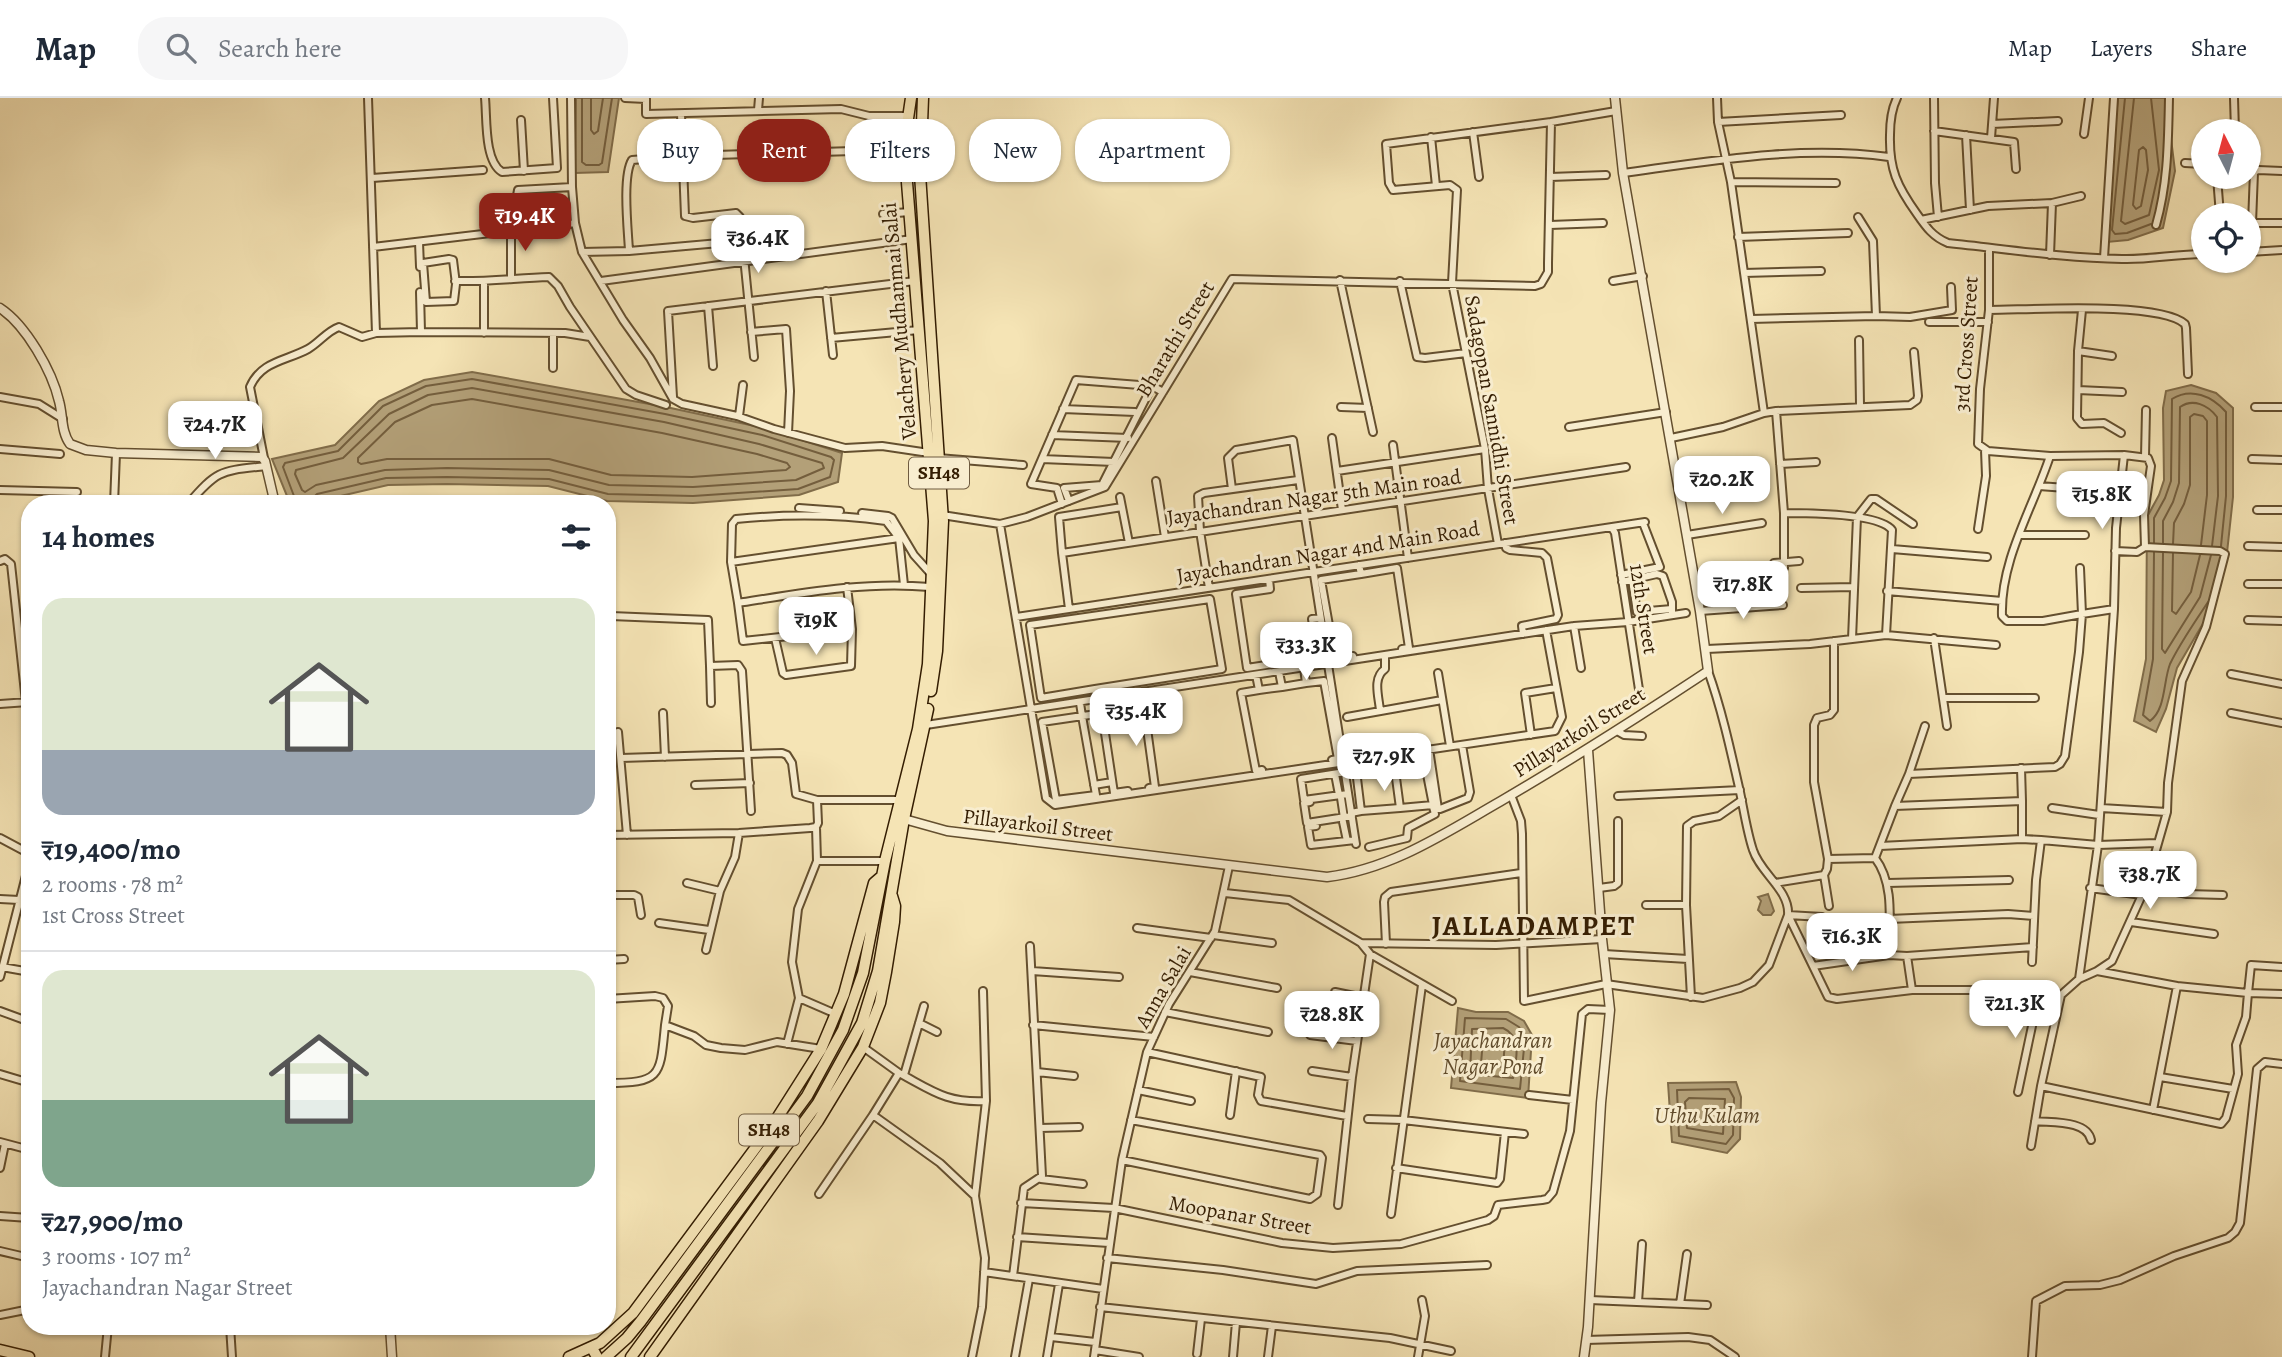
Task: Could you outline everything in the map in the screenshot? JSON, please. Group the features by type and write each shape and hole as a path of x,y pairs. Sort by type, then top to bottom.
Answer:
{"main road":[{"name":"Velachery Mudhanmai Salai","path":"908,117 911,98"},
{"name":"Velachery Mudhanmai Salai","path":"921,119 923,98"},
{"name":"Velachery Mudhanmai Salai","path":"891,892 904,819 926,726 938,515 919,330 908,182"},
{"name":"Velachery Mudhanmai Salai","path":"921,182 933,456"},
{"name":"Velachery Mudhanmai Salai","path":"882,876 931,664 930,587 938,515"},
{"name":"SH48","path":"616,1331 633,1313 774,1123 821,1049 849,980 874,883 882,876"},
{"path":"606,1357 641,1321 786,1127 826,1065 855,1002 869,949 882,876"},
{"name":"SH48","path":"650,1357 818,1121 863,1046 880,1003 886,972 895,906 891,892"},
{"path":"631,1357 797,1134 834,1078 862,1023 878,971 891,892"},
{"name":"SH48","path":"576,1356 594,1352 612,1335"},
{"path":"0,1350 29,1357"}],"street":[{"path":"369,98 376,333"},
{"path":"485,98 492,163 502,172 558,166 553,98"},
{"path":"570,98 572,187 575,223 582,252 673,399 682,404 739,416 788,433 845,448 882,446 933,456 1023,465"},
{"path":"625,98 646,99 646,114 841,109 869,116 908,117"},
{"path":"758,110 759,98"},
{"path":"1511,795 1521,821 1524,1001 1606,984 1703,998 1753,982 1769,965 1788,915 1788,906 1756,858 1708,671 1707,649 1671,438 1623,173 1615,98"},
{"path":"1717,98 1718,122 1731,182 1764,413"},
{"path":"1898,98 1891,117 1889,157 1898,185 1921,220 1939,239 1948,243 2050,255 2124,260 2191,254"},
{"path":"1934,98 1938,217"},
{"path":"1991,138 1994,98"},
{"path":"2084,134 2090,98"},
{"path":"2104,258 2114,98"},
{"path":"2156,225 2164,195 2168,160 2169,98"},
{"path":"2234,98 2235,119"},
{"path":"1431,137 1436,186 1393,190 1389,183 1385,147 1388,142 1551,122 1616,111"},
{"path":"554,113 571,112"},
{"path":"681,114 681,119"},
{"path":"1718,122 1841,115"},
{"path":"521,120 524,171"},
{"path":"1992,124 2058,121"},
{"path":"1551,122 1550,225 1603,223"},
{"path":"1934,131 2014,142 2016,169"},
{"path":"1474,132 1479,177"},
{"path":"1966,135 1970,210"},
{"path":"723,155 845,151"},
{"path":"1623,173 1726,159 1826,152 1855,152 1889,157"},
{"path":"629,251 629,164 637,159"},
{"path":"2185,163 2191,163"},
{"path":"372,178 484,170"},
{"path":"2252,203 2254,172 2282,171"},
{"path":"1550,177 1606,175"},
{"path":"684,182 685,216 693,218 736,213 740,217 754,357"},
{"path":"1731,182 1836,183"},
{"name":"Sadagopan Sannidhi Street","path":"1436,186 1453,185 1457,190 1452,283 1485,449 1488,489 1501,544"},
{"path":"512,278 510,229 516,194 520,189 572,187"},
{"path":"1921,220 1989,206 2052,203 2081,196"},
{"path":"2050,255 2052,203"},
{"path":"883,215 910,212"},
{"path":"1858,217 1873,241 1877,316"},
{"path":"373,247 575,223"},
{"path":"2261,223 2282,223"},
{"name":"Bharathi Street","path":"938,515 1000,524 1105,487 1233,279 1535,286 1545,280 1548,272 1550,225"},
{"path":"1738,237 1848,233"},
{"path":"601,281 912,239"},
{"path":"582,252 629,251 742,241"},
{"path":"419,242 421,332"},
{"name":"3rd Cross Street","path":"1985,450 1978,444 1980,390 1989,310 1989,247"},
{"path":"2261,251 2282,250"},
{"path":"453,260 456,281 454,301 426,302 423,263 453,260"},
{"path":"1744,273 1822,271"},
{"path":"1613,281 1643,276"},
{"path":"456,281 484,282 549,277 558,286 626,389 666,405"},
{"path":"1340,280 1373,432"},
{"path":"673,399 668,311 915,281"},
{"path":"1400,281 1418,356 1425,358 1466,354"},
{"path":"484,282 484,333"},
{"path":"1751,319 1910,317 1952,310 1951,287"},
{"path":"826,292 833,355"},
{"path":"708,306 713,366"},
{"path":"0,308 11,316 36,351 54,386 70,444 86,450 116,453 259,456 265,462"},
{"path":"1989,310 2140,311 2182,321 2186,328 2188,374"},
{"path":"2082,310 2077,418 2082,424 2104,424 2121,433"},
{"path":"1929,322 1988,322"},
{"path":"273,495 250,387 253,379 275,361 307,350 332,329 338,327 362,337 376,333 421,332 590,337"},
{"path":"751,332 786,329 790,391 788,433"},
{"path":"831,338 919,330"},
{"path":"553,334 553,368"},
{"path":"1859,340 1860,405"},
{"path":"2078,351 2112,356"},
{"path":"1671,438 1723,428 1776,411 1860,405 1910,405 1918,396 1914,352"},
{"path":"1152,386 1102,485 1061,488 1031,484 1076,380 1152,386 1163,392"},
{"path":"739,416 743,385"},
{"path":"2078,390 2122,392"},
{"path":"0,397 39,404 62,419"},
{"path":"1341,407 1368,408"},
{"path":"2255,407 2282,407"},
{"path":"1063,408 1135,412"},
{"path":"2145,457 2146,410"},
{"path":"1776,411 1784,513 1784,566"},
{"path":"1569,427 1666,412"},
{"path":"1052,435 1137,438"},
{"path":"1332,438 1342,510"},
{"path":"1232,489 1228,458 1230,453 1293,440 1344,762 1344,796"},
{"path":"1393,445 1408,558"},
{"path":"0,449 60,454"},
{"path":"1337,471 1485,449"},
{"path":"1978,529 1985,486 1985,450 2050,456 2145,457 2151,460 2144,515 2146,547"},
{"path":"114,495 116,453"},
{"path":"2079,979 2098,845 2114,610 2115,551 2124,455"},
{"path":"2050,456 2019,535 2001,601 2003,618 2007,621 2043,621 2114,610"},
{"path":"1042,459 1114,462"},
{"path":"2252,459 2282,460"},
{"path":"196,495 210,479 228,470 265,462"},
{"path":"1780,464 1816,462"},
{"name":"Jayachandran Nagar 5th Main road","path":"1062,553 1626,467"},
{"path":"1209,588 1200,531 1198,496 1298,480"},
{"path":"1156,481 1165,537"},
{"path":"2039,486 2093,490"},
{"path":"1061,488 1065,503"},
{"path":"0,490 77,492"},
{"path":"1121,497 1129,543"},
{"path":"1853,639 1857,517 1871,499 1876,499 1913,524"},
{"path":"1069,609 1059,517 1122,507"},
{"path":"799,508 888,516 894,521 914,555 931,574"},
{"path":"2257,510 2282,510"},
{"path":"1784,513 1831,513 1888,526 1892,534 1892,549 1886,635"},
{"path":"852,629 743,641 731,562 733,521 786,514 844,515 886,521 899,538 904,585"},
{"name":"Jayachandran Nagar 4nd Main Road","path":"1016,617 1644,522 1660,567 1621,578"},
{"path":"1687,535 1762,523"},
{"path":"1000,524 1046,798 1055,805 1550,733 1559,728 1562,717 1546,630"},
{"name":"12th Street","path":"1612,528 1615,533 1640,696"},
{"path":"2019,535 2085,535"},
{"path":"731,562 899,538"},
{"path":"1501,544 1510,550 1542,553 1550,562 1558,615 1556,619 1522,626 1522,634"},
{"path":"2248,546 2282,547"},
{"path":"2031,1146 2061,995 2079,979 2112,961 2147,885 2167,812 2168,783 2182,681 2206,627 2225,554 2220,551 2146,547 2137,552 2115,551"},
{"path":"1892,549 1987,556"},
{"path":"0,561 5,559 11,564 21,645"},
{"path":"1774,563 1784,566 1799,561"},
{"path":"1359,565 1361,574"},
{"path":"1397,568 1409,648 1335,659 1321,580 1361,574 1397,568"},
{"path":"1909,774 2055,767 2060,764 2065,756 2079,652 2082,614 2080,568"},
{"path":"1621,578 1632,579 1657,574 1663,576 1672,612"},
{"path":"1269,579 1270,589 1236,594 1247,668 1318,657 1311,619 1320,618"},
{"path":"1632,579 1637,612 1686,613"},
{"path":"2248,584 2282,584"},
{"path":"738,603 847,587 930,587"},
{"path":"775,638 783,673 786,675 851,666 852,629 847,587"},
{"path":"1801,588 1854,587"},
{"path":"1887,591 2001,601"},
{"path":"1210,599 1222,669 1095,689 1041,698 1030,625 1210,599"},
{"path":"1700,611 1783,605"},
{"path":"926,726 1546,630 1628,622 1672,612"},
{"path":"616,616 708,620 711,704"},
{"path":"2248,620 2282,621"},
{"path":"1574,626 1581,668"},
{"path":"1707,649 1886,635 1996,645"},
{"path":"1934,638 1947,726"},
{"path":"1829,905 1824,875 1828,859 1814,782 1814,725 1817,718 1830,715 1834,710 1835,641"},
{"path":"1380,711 1377,680 1379,673 1385,669 1385,655"},
{"path":"710,666 738,665 742,671 751,811"},
{"path":"1304,668 1306,684"},
{"name":"Pillayarkoil Street","path":"904,819 947,831 1229,866 1327,877 1353,874 1384,864 1433,841 1588,750 1708,671"},
{"path":"1279,672 1282,687"},
{"path":"1438,673 1450,746"},
{"path":"2231,674 2282,684"},
{"path":"1256,675 1259,690"},
{"path":"1171,677 1173,688"},
{"path":"1324,681 1338,759 1256,771 1241,694 1306,684 1324,681"},
{"path":"1531,735 1525,693 1556,688"},
{"path":"1080,703 1082,716 1096,795 1059,801 1054,797 1042,722 1082,716 1102,713 1144,707 1155,787 1114,793 1102,713 1095,689"},
{"path":"1943,698 2035,698"},
{"path":"1346,717 1442,700"},
{"path":"0,704 21,702"},
{"path":"663,713 665,757"},
{"path":"2231,713 2282,723"},
{"path":"1875,858 1925,726"},
{"path":"1617,731 1624,735 1642,736"},
{"path":"618,732 627,835"},
{"path":"1426,749 1440,809 1468,798 1470,792 1462,745"},
{"path":"1369,847 1407,838 1408,828 1435,814 1425,760 1426,749"},
{"path":"1584,1357 1610,1010 1588,750"},
{"path":"621,758 787,754 792,763 796,794 817,800 900,800"},
{"path":"1392,754 1399,808"},
{"path":"1361,811 1356,769 1425,760"},
{"path":"2021,768 2022,839"},
{"path":"1344,796 1304,800 1301,779 1345,772"},
{"path":"1335,774 1344,796 1349,818 1356,842 1311,845 1308,827 1349,818 1361,811 1433,805"},
{"path":"1094,785 1112,782"},
{"path":"695,785 750,783"},
{"path":"1618,796 1740,790"},
{"path":"1344,796 1304,803 1307,823 1349,818"},
{"path":"787,1044 799,998 792,962 798,909 817,861 817,800"},
{"path":"1691,997 1686,905 1687,826 1694,821 1719,816 1742,800"},
{"path":"1895,806 2022,801"},
{"path":"2052,808 2167,812"},
{"path":"1346,841 1349,818"},
{"path":"1599,888 1618,883 1618,821"},
{"path":"616,835 738,833 816,827"},
{"path":"706,950 720,891 736,856 738,833"},
{"path":"0,838 21,849"},
{"path":"1880,846 2022,839 2098,845 2157,843"},
{"path":"2032,962 2041,840"},
{"path":"1828,859 1875,858"},
{"path":"1875,858 1884,869 1888,883 1889,955"},
{"path":"817,861 885,861"},
{"name":"Anna Salai","path":"1094,1354 1122,1160 1147,1052 1165,1012 1212,936 1229,866"},
{"path":"1386,944 1384,902 1391,892 1521,873"},
{"path":"1775,883 1824,875"},
{"path":"1888,883 2009,880"},
{"path":"687,883 720,891"},
{"path":"2147,885 2187,894 2223,895"},
{"path":"2091,887 2142,895"},
{"path":"0,977 21,893"},
{"path":"1224,893 1289,900 1361,943 1370,954 1452,1001"},
{"path":"616,895 638,897 641,915"},
{"path":"0,899 19,900"},
{"path":"1646,905 1686,905"},
{"path":"1889,919 2008,914 2034,916"},
{"path":"1788,915 1822,918"},
{"path":"1788,915 1828,997 1837,999 1912,990 2002,989 2061,995"},
{"path":"2131,922 2214,934"},
{"path":"659,923 709,930"},
{"path":"1137,928 1272,943"},
{"path":"1361,943 1522,944 1602,939"},
{"path":"1030,946 1041,1179"},
{"path":"1813,965 1889,955 1908,957 2033,947"},
{"path":"1338,1205 1352,1077 1370,954"},
{"path":"1604,954 1688,959"},
{"path":"1908,957 1912,990"},
{"path":"616,959 624,959"},
{"path":"2041,1086 2221,1124 2226,1118 2238,1074 2236,1045 2246,1017 2251,965 2282,967"},
{"path":"2,967 21,970"},
{"path":"1032,971 1119,977"},
{"path":"2097,971 2177,986 2282,995"},
{"path":"1190,972 1277,988"},
{"path":"1391,1214 1422,985"},
{"path":"2154,1110 2177,986"},
{"path":"972,1357 982,1307 985,1258 975,1196 986,1101 983,991"},
{"path":"1335,992 1364,998"},
{"path":"2018,1092 2039,993"},
{"path":"616,998 656,996 663,998 668,1006 658,1071 651,1079 616,1083"},
{"path":"799,998 837,1015"},
{"path":"819,1194 902,1074 924,1006"},
{"name":"Moopanar Street","path":"1114,1208 1282,1244 1351,1248 1401,1244 1428,1238 1488,1220 1494,1216 1498,1205 1542,1200 1550,1196 1570,1131 1583,1012 1588,1009 1610,1010"},
{"path":"0,1012 21,1019"},
{"path":"1165,1012 1268,1032"},
{"path":"919,1023 937,1032"},
{"path":"666,1025 694,1036 706,1045 721,1048 745,1050 768,1043 821,1049"},
{"path":"1032,1025 1154,1037"},
{"path":"1310,1035 1357,1041"},
{"path":"863,1046 902,1074 939,1094 956,1101 986,1101"},
{"path":"1147,1052 1262,1077 1258,1095 1261,1101 1348,1116"},
{"path":"2032,1357 2036,1301 2065,1286 2100,1285 2120,1280 2174,1256 2228,1238 2235,1232 2240,1223 2257,1069 2265,1062 2282,1064"},
{"path":"1230,1115 1236,1071"},
{"path":"1312,1071 1352,1077"},
{"path":"1037,1072 1074,1076"},
{"path":"0,1074 21,1080"},
{"path":"2160,1077 2233,1089"},
{"path":"1138,1090 1191,1101"},
{"path":"1529,1095 1573,1100"},
{"path":"873,1115 940,1163 975,1196"},
{"path":"1368,1119 1403,1120 1524,1134"},
{"path":"1122,1160 1310,1199 1317,1194 1322,1158 1320,1155 1131,1120"},
{"path":"2035,1121 2081,1127 2089,1132 2091,1140"},
{"path":"1040,1128 1079,1127"},
{"path":"1396,1168 1494,1183 1500,1179 1505,1132"},
{"path":"0,1168 2,1143 21,1148"},
{"path":"1013,1276 1021,1203 1026,1185 1041,1179 1083,1184"},
{"path":"1021,1203 1114,1208"},
{"path":"0,1216 21,1217"},
{"path":"1017,1237 1109,1243"},
{"path":"1638,1302 1642,1244"},
{"path":"0,1251 21,1256"},
{"path":"1680,1304 1687,1254"},
{"path":"1107,1258 1223,1270 1316,1284 1357,1271 1487,1265"},
{"path":"984,1272 1103,1289"},
{"path":"1014,1357 1029,1279"},
{"path":"1047,1357 1059,1284"},
{"path":"1418,1357 1425,1316 1422,1300"},
{"path":"1590,1300 1707,1305"},
{"path":"1100,1307 1390,1338 1451,1351"},
{"path":"0,1315 21,1311"},
{"path":"1197,1354 1201,1319"},
{"path":"1233,1357 1236,1322"},
{"path":"1268,1357 1272,1326"},
{"path":"105,1357 107,1335"},
{"path":"231,1335 232,1357"},
{"path":"392,1335 392,1357"},
{"path":"1051,1337 1095,1342"},
{"path":"1586,1340 1710,1340 1735,1357"},
{"path":"1094,1354 1139,1357"}],"water":[{"path":"576,98 619,98 608,172 575,173"},
{"path":"2118,98 2166,98 2175,171 2163,228 2128,240 2107,242 2104,230"},
{"path":"472,372 666,407 764,428 842,453 838,482 799,495 693,503 616,501 616,495 583,495 548,486 447,484 388,485 345,495 287,495 272,459 335,445 379,401 424,380"},
{"path":"2191,385 2216,393 2233,408 2233,497 2226,562 2215,603 2177,668 2166,709 2156,732 2134,721 2146,659 2147,517 2164,480 2163,408 2166,391"},
{"path":"1768,894 1774,911 1771,915 1763,915 1758,910 1761,901 1758,897"},
{"name":"Jayachandran Nagar Pond","path":"1458,1008 1476,1012 1508,1012 1524,1021 1532,1035 1528,1098 1451,1088"},
{"name":"Uthu Kulam","path":"1736,1082 1741,1097 1740,1139 1727,1153 1672,1142 1668,1083"}],"district":[{"name":"JALLADAMPET","path":"1534,926"}]}
